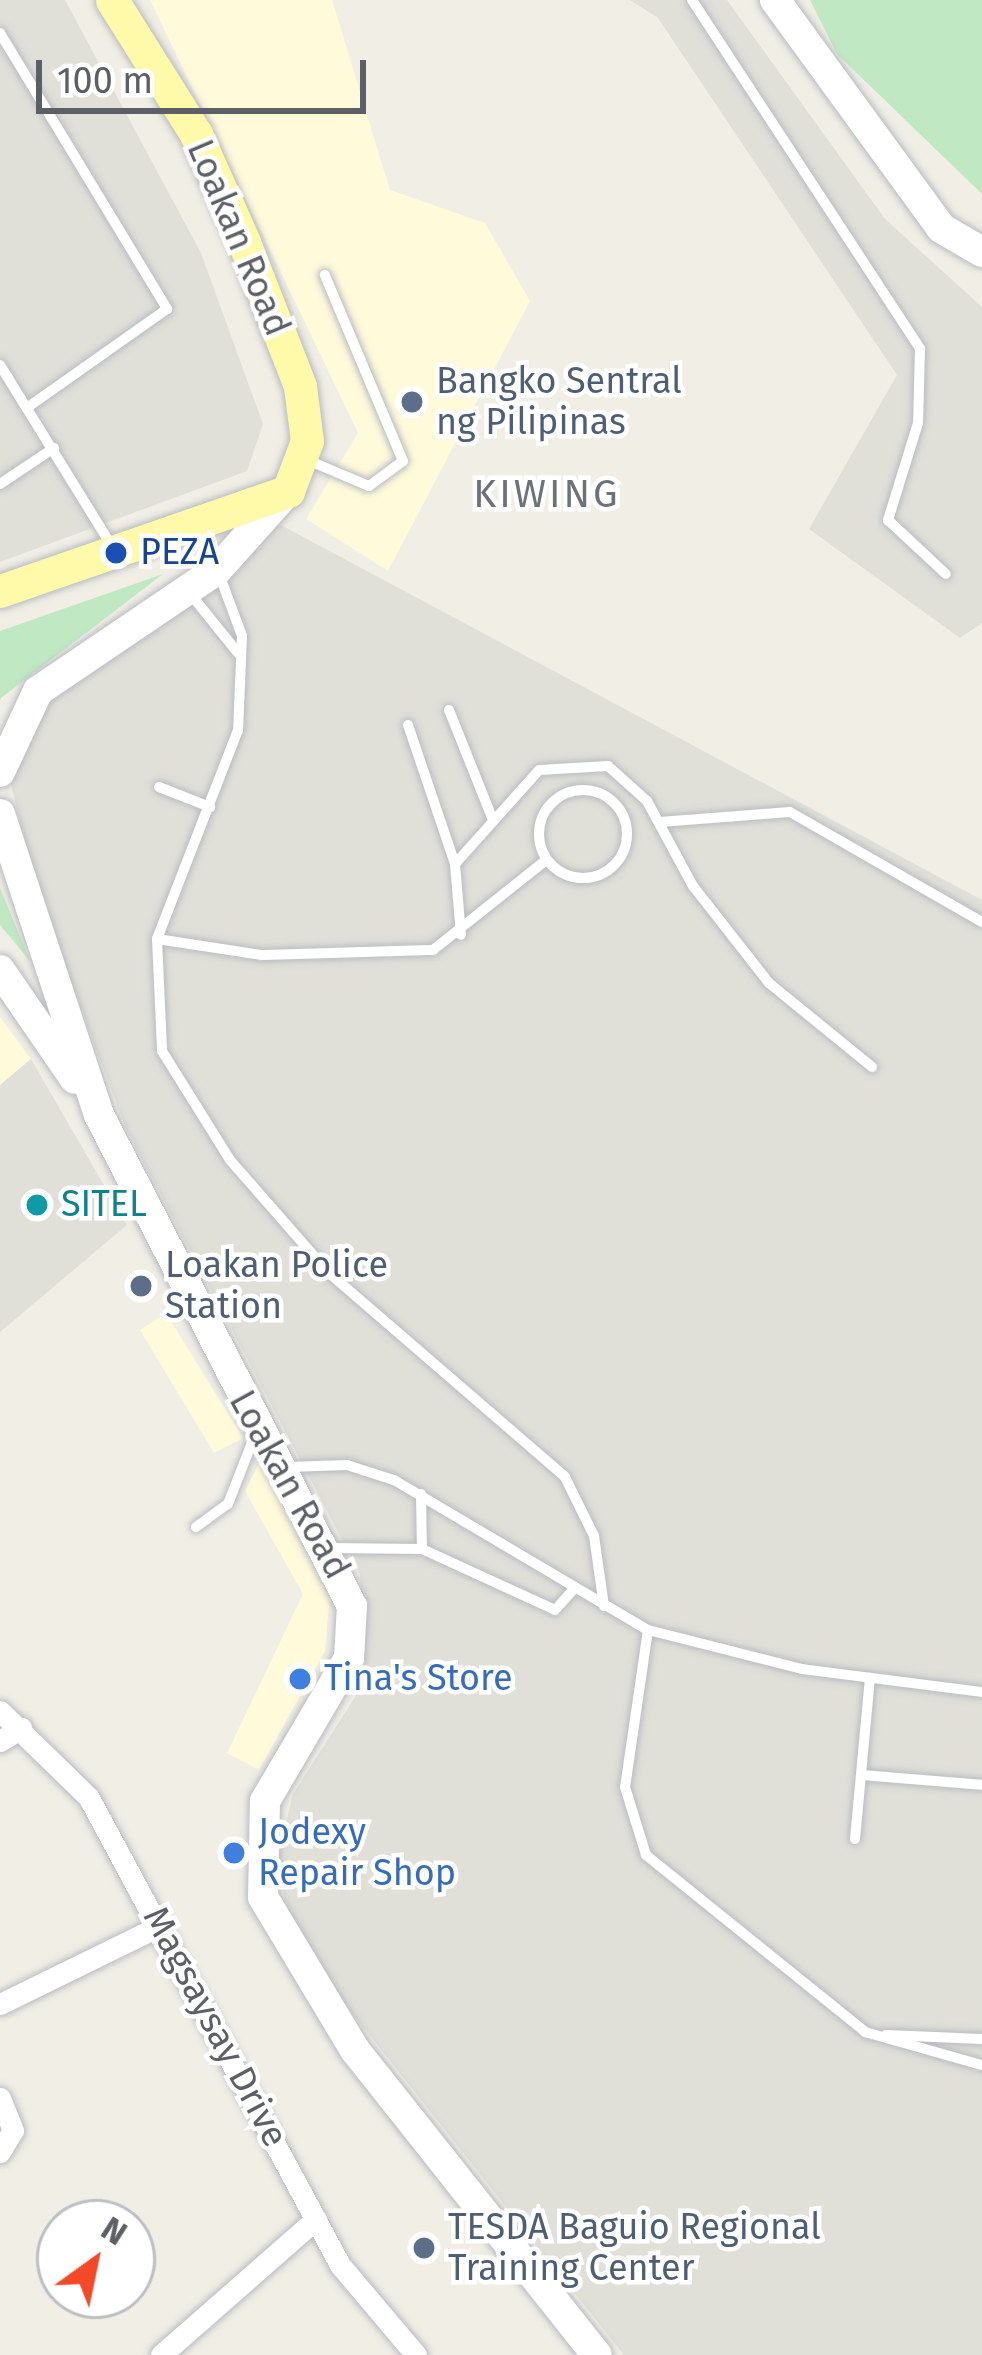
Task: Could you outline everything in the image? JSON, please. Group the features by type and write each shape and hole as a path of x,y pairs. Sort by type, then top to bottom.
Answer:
{"main road":[{"name":"Loakan Road","path":"0,772 38,691 217,570 288,491 303,458 300,386 244,242 196,134 112,0"},
{"path":"775,0 941,228 982,252"},
{"path":"0,591 288,491"},
{"name":"Loakan Road","path":"0,814 99,1115 258,1426 287,1467 331,1548 354,1633 334,1690 265,1802 263,1897 355,2050 597,2355"},
{"path":"0,970 99,1115"}],"street":[{"name":"Magsaysay Drive","path":"0,1711 88,1798 316,2218 416,2355"},
{"path":"0,1741 21,1728"},
{"path":"0,2004 161,1925"},
{"path":"0,2098 13,2130 0,2152"},
{"path":"161,2355 316,2218"}],"lane":[{"path":"692,0 920,349 918,423 888,520 946,574"},
{"path":"0,33 167,309 28,407"},
{"path":"303,458 369,485 403,460 325,275"},
{"path":"0,365 116,554"},
{"path":"0,484 54,448"},
{"path":"217,570 238,652 238,730 157,939 153,1017 178,1083 329,1273 565,1477 594,1536 604,1606"},
{"path":"187,590 238,652"},
{"path":"449,710 494,820"},
{"path":"408,725 455,865 461,935"},
{"path":"455,865 539,770 582,760 625,778 660,821 693,886 770,983 872,1067"},
{"path":"159,787 210,807"},
{"path":"578,789 620,808 624,853 609,871 587,879 546,860 538,838 554,801 578,789"},
{"path":"660,821 790,812 982,922"},
{"path":"157,939 386,957 461,935 546,860"},
{"path":"196,1527 228,1504 258,1426"},
{"path":"287,1467 346,1465 421,1493 572,1592 648,1630 870,1678 982,1692"},
{"path":"421,1493 422,1549"},
{"path":"331,1548 422,1549 547,1608 572,1592"},
{"path":"648,1630 626,1756 633,1835 865,2032 982,2065"},
{"path":"855,1839 870,1678"},
{"path":"861,1775 982,1785"},
{"path":"865,2032 982,2039"}],"shaded area":[{"path":"0,0 65,0 201,253 263,424 247,471 0,562"},
{"name":"Bangko Sentral ng Pilipinas","path":"150,0 332,0 390,190 485,223 530,301 388,571 306,519 358,433"},
{"path":"630,0 727,0 885,219 982,307 982,623 960,638 809,529 897,375 658,18"},
{"path":"277,523 982,900 982,2355 624,2355 313,1964 289,1918 277,1861 293,1794 366,1680 360,1574 125,1126 36,888 10,780 28,724 74,675"},
{"path":"0,1017 31,1059 0,1085"},
{"name":"SITEL","path":"31,1059 127,1225 0,1332 0,1085"},
{"path":"166,1313 243,1438 214,1453 140,1330"},
{"path":"261,1459 330,1593 325,1651 259,1770 227,1753 303,1594 245,1491"}],"green space":[{"path":"810,0 982,0 982,194 837,54"},
{"path":"163,574 1,698 0,701 0,631"},
{"path":"0,888 30,961 0,925"}],"place":[{"name":"Bangko Sentral ng Pilipinas","path":"412,402"},
{"name":"PEZA","path":"116,553"},
{"name":"SITEL","path":"37,1205"},
{"name":"Loakan Police Station","path":"141,1286"},
{"name":"Tina's Store","path":"300,1679"},
{"name":"Jodexy Repair Shop","path":"234,1853"},
{"name":"TESDA Baguio Regional Training Center","path":"424,2248"}],"district":[{"name":"KIWING","path":"547,494"}]}
